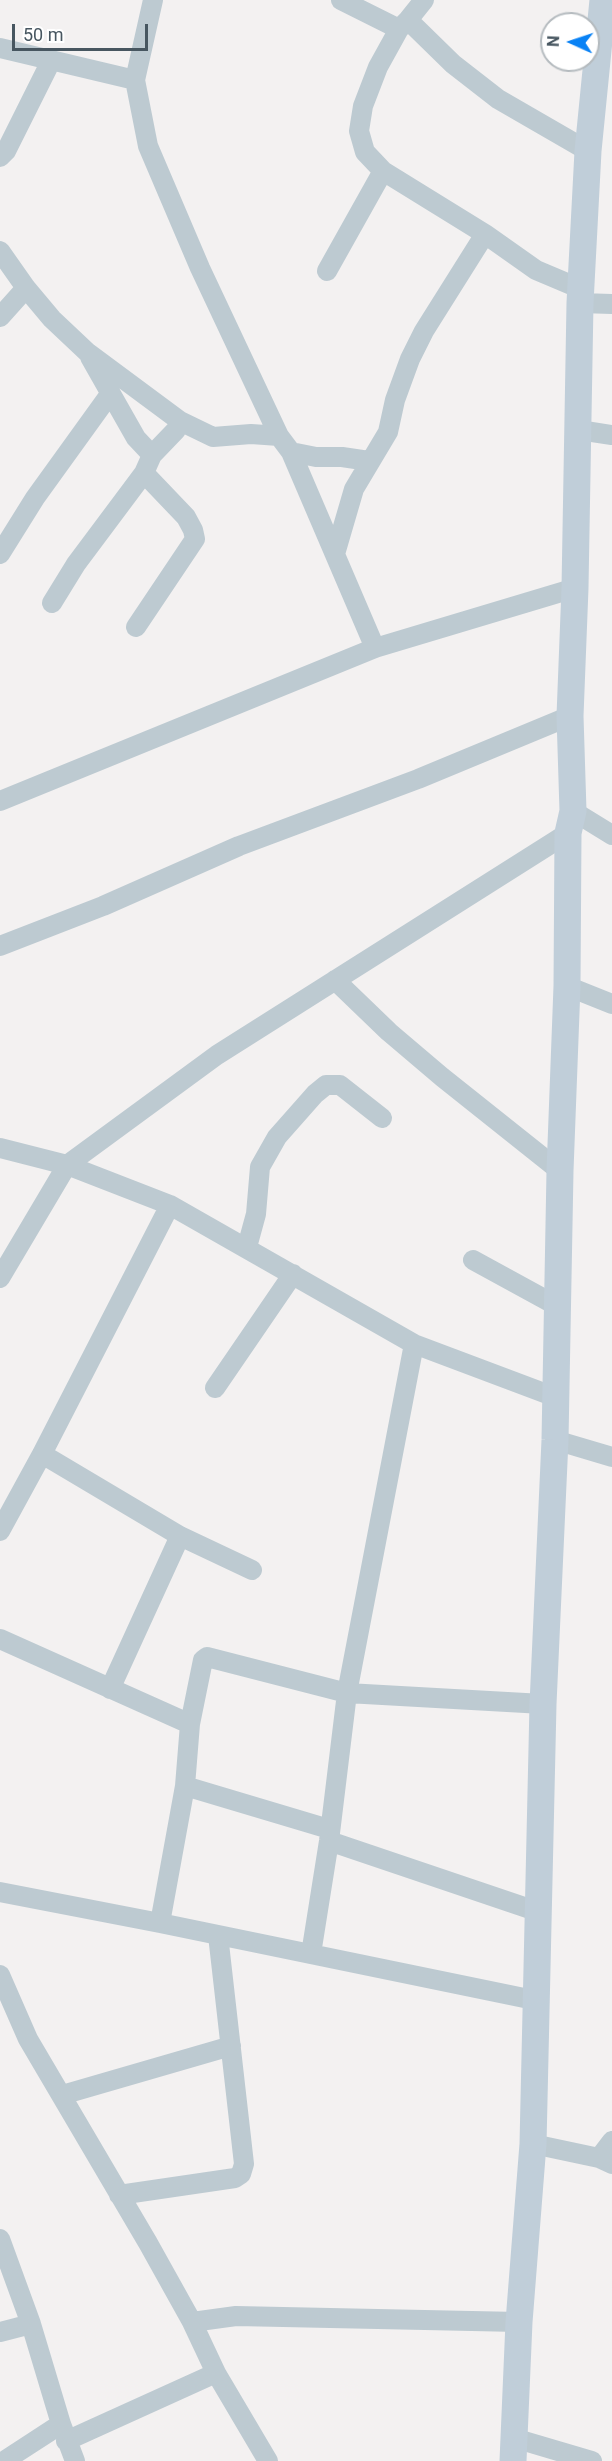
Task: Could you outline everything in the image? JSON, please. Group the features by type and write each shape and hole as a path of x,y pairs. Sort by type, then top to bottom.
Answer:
{"street":[{"path":"153,0 135,80 148,146 200,268 279,436 291,452 375,648"},
{"path":"341,0 404,25 498,99 588,152"},
{"path":"424,0 404,25 378,67 363,106 359,130 365,152 383,171 485,234 536,270 581,296 612,304"},
{"path":"592,2461 514,2450 519,2322 533,2144 534,2000 539,1912 543,1704 555,1440 581,296 588,152 603,0"},
{"path":"0,48 51,62 135,80"},
{"path":"0,157 6,151 51,62"},
{"path":"327,272 383,171"},
{"path":"335,554 354,489 388,432 395,400 415,350 485,234"},
{"path":"0,251 26,288 52,319 87,352 180,421 213,437 251,434 279,436"},
{"path":"0,316 26,288"},
{"path":"87,352 136,438 148,464 186,517 195,539 136,627"},
{"path":"0,555 34,498 110,394"},
{"path":"52,603 76,564 148,464 176,430 180,421"},
{"path":"579,430 612,435"},
{"path":"291,452 316,457 342,457 369,461"},
{"path":"0,801 375,648 575,588"},
{"path":"0,946 103,906 239,846 418,779 570,716"},
{"path":"570,822 612,836"},
{"path":"0,1278 67,1165 217,1055 335,980 570,822"},
{"path":"335,980 389,1032 560,1172"},
{"path":"567,986 612,1004"},
{"path":"247,1247 256,1214 260,1167 277,1137 315,1094 326,1085 340,1086 382,1118"},
{"path":"0,1148 67,1165 170,1205 414,1344 555,1397"},
{"path":"0,1531 170,1205"},
{"path":"473,1260 559,1307"},
{"path":"215,1388 293,1274"},
{"path":"311,1954 347,1693 414,1344"},
{"path":"555,1440 612,1457"},
{"path":"42,1454 180,1536 252,1570"},
{"path":"110,1689 180,1536"},
{"path":"0,1639 190,1724"},
{"path":"160,1923 184,1786 190,1724 203,1660 207,1656 347,1693 543,1704"},
{"path":"184,1786 329,1835 539,1912"},
{"path":"0,1892 534,2000"},
{"path":"118,2195 235,2178 241,2174 244,2163 218,1935"},
{"path":"0,1975 28,2039 192,2322 216,2373 268,2461"},
{"path":"62,2095 231,2046"},
{"path":"533,2144 605,2161 612,2141"},
{"path":"0,2239 31,2324 63,2433 75,2461"},
{"path":"192,2322 236,2316 519,2322"},
{"path":"0,2332 31,2324"},
{"path":"4,2461 63,2433 216,2373"}]}
